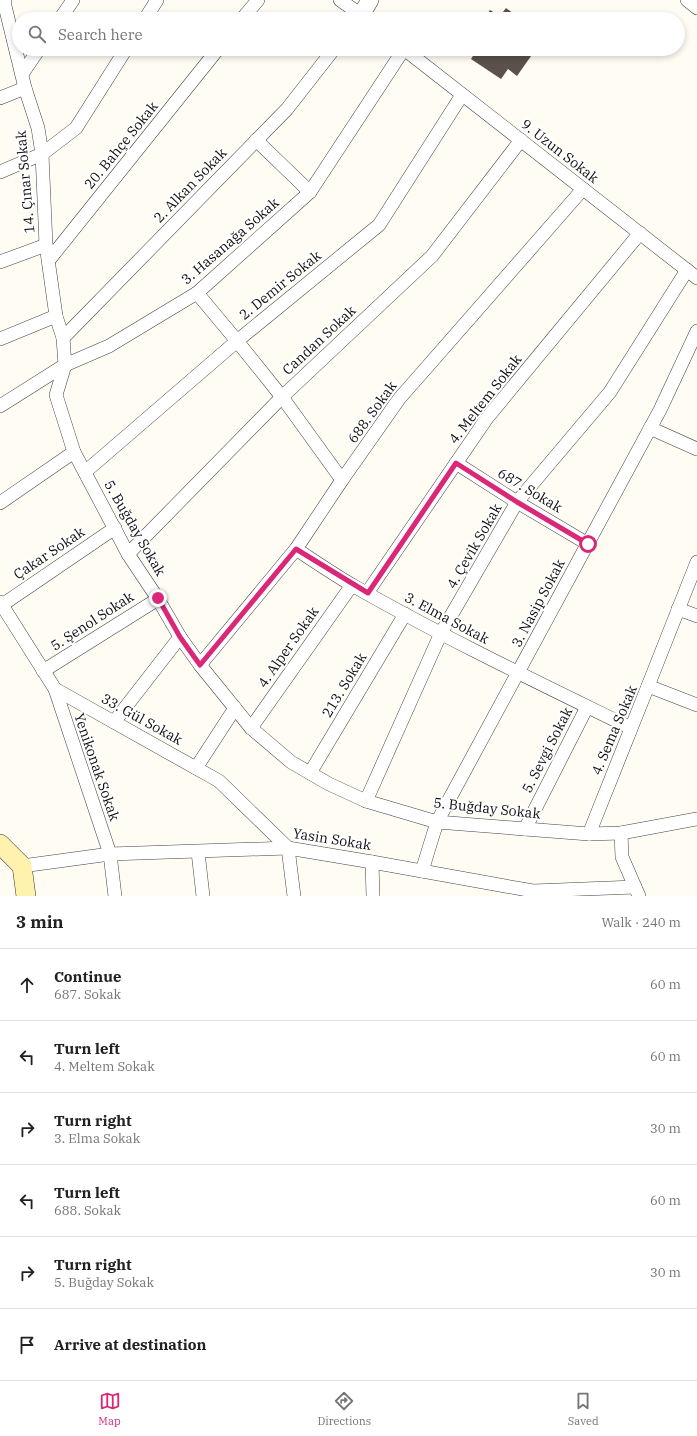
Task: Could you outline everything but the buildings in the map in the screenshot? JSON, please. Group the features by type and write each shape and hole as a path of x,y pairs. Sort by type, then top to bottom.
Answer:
{"main road":[{"path":"0,844 22,866 26,896"},
{"path":"0,860 22,866"}],"street":[{"path":"65,12 73,0"},
{"path":"149,12 157,0"},
{"path":"248,12 258,0"},
{"path":"340,0 355,12"},
{"path":"365,12 370,0"},
{"name":"14. Çınar Sokak","path":"3,2 12,36"},
{"name":"14. Çınar Sokak","path":"17,56 24,88 38,128 42,154 46,245 56,316 63,338 65,364"},
{"path":"22,74 34,56"},
{"path":"0,172 42,154 76,128 122,56"},
{"name":"20. Bahçe Sokak","path":"49,260 212,56"},
{"name":"2. Alkan Sokak","path":"63,338 286,109 328,56"},
{"name":"3. Hasanağa Sokak","path":"0,406 65,364 109,346 197,293 310,192 399,56"},
{"name":"9. Uzun Sokak","path":"413,56 692,274"},
{"path":"0,98 24,88"},
{"name":"2. Demir Sokak","path":"85,472 238,341 379,225 462,95"},
{"path":"256,140 310,192"},
{"name":"Candan Sokak","path":"128,554 282,397 432,256 521,140"},
{"name":"688. Sokak","path":"200,665 296,549 399,399 583,189"},
{"name":"4. Meltem Sokak","path":"368,593 487,418 640,233"},
{"path":"0,262 46,245"},
{"name":"4. Çevik Sokak","path":"366,801 441,633 517,502 610,392 692,274"},
{"path":"197,293 238,341 282,397 342,480"},
{"path":"0,339 56,316"},
{"name":"3. Nasip Sokak","path":"422,871 437,822 650,428 697,331"},
{"name":"5. Buğday Sokak","path":"65,364 56,395 74,452 128,554 158,598 180,637 200,665 252,728 291,762 330,784 366,801 437,822 589,834 621,833 697,819"},
{"path":"650,428 697,449"},
{"path":"0,503 74,452"},
{"name":"687. Sokak","path":"456,463 517,502 588,544"},
{"name":"Çakar Sokak","path":"1,604 115,528"},
{"name":"3. Elma Sokak","path":"296,549 352,585 441,633 518,673 631,728"},
{"path":"648,686 697,562"},
{"name":"4. Alper Sokak","path":"252,728 352,585"},
{"name":"5. Şenol Sokak","path":"43,671 158,598"},
{"name":"33. Gül Sokak","path":"1,604 55,689 219,781 288,848"},
{"path":"678,609 697,616"},
{"name":"213. Sokak","path":"310,773 406,614"},
{"path":"114,722 180,637"},
{"name":"4. Sema Sokak","path":"589,834 648,686 697,706"},
{"name":"Yenikonak Sokak","path":"55,689 110,854 115,896"},
{"name":"5. Sevgi Sokak","path":"525,829 587,707"},
{"path":"196,768 236,708"},
{"path":"621,833 622,857 637,892"},
{"path":"288,848 294,896"},
{"name":"Yasin Sokak","path":"22,866 110,854 288,848 533,891 637,892"},
{"path":"198,852 203,896"},
{"path":"372,862 373,896"}],"route":[{"path":"158,598 180,637 200,665 296,549 352,585 368,593 456,463 517,502 588,544"}]}
